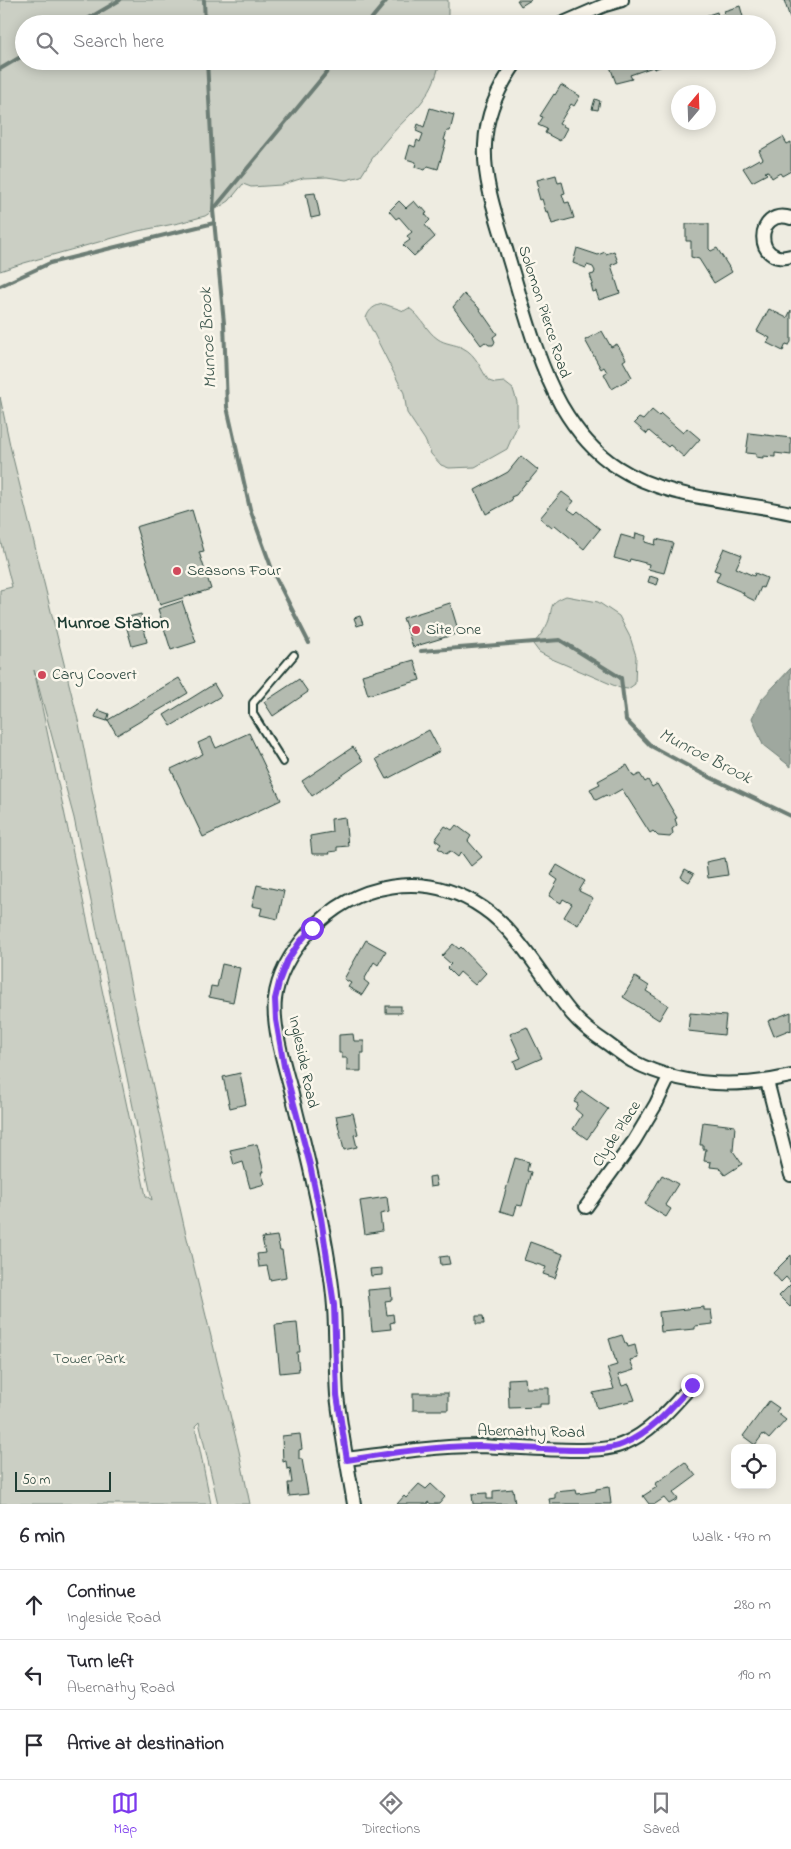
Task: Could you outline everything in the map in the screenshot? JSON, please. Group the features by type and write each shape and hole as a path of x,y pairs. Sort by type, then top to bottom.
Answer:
{"street":[{"path":"584,15 622,0"},
{"name":"Solomon Pierce Road","path":"510,70 490,109 485,145 487,175 502,236 546,376 562,408 592,448 617,467 646,482 669,491 694,497 791,513"},
{"path":"791,218 784,216 772,220 766,225 763,236 764,244 772,254 779,257 791,256"},
{"name":"Ingleside Road","path":"354,1504 337,1395 334,1305 321,1218 310,1165 284,1066 276,1020 275,999 287,961 312,928 345,902 366,892 386,887 404,886 426,887 447,892 481,906 497,918 511,932 575,1017 601,1039 632,1060 670,1075 718,1084 747,1084 791,1076"},
{"name":"Clyde Place","path":"586,1207 634,1141 656,1104 670,1075"},
{"path":"767,1081 791,1175"},
{"name":"Abernathy Road","path":"347,1460 437,1448 479,1446 549,1450 607,1448 622,1445 655,1425 692,1385"}],"lane":[{"path":"282,762 253,714 252,703 294,655"}],"green space":[{"path":"0,0 448,0 448,15 15,15 15,70 437,70 432,86 420,104 384,142 361,176 346,180 327,177 303,178 281,185 251,187 243,184 229,201 205,216 138,231 0,271"},
{"path":"384,304 404,311 409,308 438,339 463,348 472,354 489,381 495,383 504,382 513,389 517,402 517,426 507,449 475,467 449,468 441,465 431,454 425,440 407,413 404,393 366,318 373,308"},
{"name":"Tower Park","path":"0,397 11,450 79,724 133,997 184,1226 239,1451 250,1504 218,1504 199,1422 195,1426 211,1504 0,1504 0,590 12,587 0,539","holes":["34,670 74,818 152,1200 146,1196"]},
{"path":"566,596 598,602 619,616 630,637 636,656 635,684 628,689 620,688 539,652 533,644 546,627 554,603"}],"shaded area":[{"path":"791,668 791,767 763,745 752,718 761,700"}],"building":[{"path":"517,0 531,0 521,6"},
{"path":"784,0 791,0 791,21"},
{"path":"740,6 742,15 722,15 725,14 724,11"},
{"path":"611,70 644,70 630,75 632,79 616,83"},
{"path":"561,85 580,96 574,106 571,104 559,124 567,128 560,141 545,133 547,129 538,125 543,117 540,116"},
{"path":"595,99 600,101 598,110 592,109"},
{"path":"430,108 454,115 450,131 447,131 444,140 446,141 438,169 428,166 425,170 415,167 416,162 406,159 410,145 415,147 417,140 420,142 423,134 416,131 418,124 424,127"},
{"path":"783,137 787,144 791,142 791,171 782,176 780,173 772,178 768,171 765,172 767,174 752,182 743,168 759,159 760,161 763,159 759,151"},
{"path":"556,175 558,183 562,182 565,193 562,194 565,203 569,202 574,218 552,224 542,199 540,200 537,180"},
{"path":"315,193 320,216 311,218 306,194"},
{"path":"399,201 406,208 414,201 420,208 421,206 430,220 425,225 435,237 414,256 403,245 410,240 407,236 412,232 399,217 396,219 389,211"},
{"path":"686,224 709,224 709,249 711,251 717,248 732,272 714,283 699,259 691,257 691,241 686,241"},
{"path":"577,248 598,255 614,251 618,262 611,265 620,293 599,300 596,291 593,292 591,284 593,284 590,275 594,274 595,271 593,267 587,265 586,268 573,263"},
{"path":"464,294 478,307 497,334 493,337 495,342 493,345 485,342 481,345 453,307"},
{"path":"769,309 787,318 791,310 791,342 789,345 786,344 783,351 767,343 770,338 757,331"},
{"path":"602,331 611,347 617,344 626,359 623,361 632,377 612,389 604,374 607,372 604,367 601,369 585,340"},
{"path":"652,410 659,416 661,414 683,433 687,428 700,439 684,457 670,445 668,447 649,431 647,434 634,423 639,418 643,420"},
{"path":"749,433 791,438 791,455 775,453 775,457 763,456 763,458 756,457 756,454 746,453"},
{"path":"521,456 538,470 516,495 511,497 512,500 486,514 475,490 508,472"},
{"path":"562,492 574,501 568,509 575,514 578,511 600,529 584,549 555,525 552,528 540,518"},
{"name":"Seasons Four","path":"192,510 204,551 199,552 211,589 160,605 136,527"},
{"path":"636,533 646,536 645,542 655,545 656,539 673,543 664,573 648,569 649,564 630,559 629,562 614,558 621,535 635,539"},
{"path":"724,548 742,555 736,568 754,576 755,573 767,578 755,601 743,595 744,593 716,581 720,572 714,570"},
{"path":"650,576 659,579 657,585 648,582"},
{"path":"182,601 196,642 171,650 158,609"},
{"path":"450,603 459,633 413,647 403,618"},
{"path":"141,614 147,642 132,646 124,618"},
{"path":"360,616 363,624 357,626 354,618"},
{"path":"414,660 420,680 368,695 362,675"},
{"path":"179,678 188,693 117,735 108,720"},
{"path":"299,679 308,692 273,716 264,702"},
{"path":"214,684 221,696 171,726 164,715"},
{"path":"98,710 109,714 107,721 95,717"},
{"path":"429,730 440,751 387,779 376,759"},
{"path":"249,733 281,800 203,837 171,769 203,754 198,743 211,737 216,748"},
{"path":"353,747 363,761 312,796 302,781"},
{"path":"627,765 634,777 640,774 645,782 648,780 652,787 657,784 677,818 675,819 677,825 672,829 673,833 670,837 658,836 653,831 650,833 622,789 608,797 606,795 596,800 590,789 600,784 598,781"},
{"path":"345,817 348,846 337,847 337,851 329,852 330,854 312,854 310,836 332,832 331,819"},
{"path":"456,825 471,836 468,841 482,857 471,866 461,852 458,857 450,851 446,854 438,848 441,844 435,840 445,826 452,830"},
{"path":"725,858 728,875 708,878 706,862"},
{"path":"557,865 585,881 579,891 593,898 578,925 564,917 572,904 563,899 561,903 549,896 558,880 551,875"},
{"path":"685,869 694,874 689,882 681,877"},
{"path":"257,885 284,891 278,919 260,915 262,908 252,906"},
{"path":"366,940 386,951 378,965 374,962 364,980 369,984 362,995 348,987 351,983 344,979"},
{"path":"453,944 459,949 461,947 486,973 475,985 460,972 456,977 447,968 451,964 442,956"},
{"path":"222,964 240,968 233,1002 209,997 211,986 217,987"},
{"path":"635,977 649,986 646,991 668,1005 659,1020 623,997"},
{"path":"386,1006 401,1006 401,1013 386,1013"},
{"path":"791,1012 791,1032 789,1030 774,1036 768,1021"},
{"path":"690,1013 726,1016 724,1035 688,1031"},
{"path":"527,1027 542,1058 517,1069 514,1061 521,1058 510,1034"},
{"path":"353,1034 354,1041 364,1041 364,1053 361,1053 361,1071 347,1071 347,1058 342,1058 342,1053 339,1053 339,1035"},
{"path":"240,1073 246,1104 230,1108 223,1077"},
{"path":"582,1091 608,1109 587,1139 573,1129 582,1115 575,1109 578,1104 574,1102"},
{"path":"353,1113 358,1134 354,1135 357,1147 344,1150 336,1116"},
{"path":"703,1122 735,1126 733,1151 742,1164 725,1175 719,1168 710,1167 711,1162 704,1161 706,1149 703,1149 703,1145 700,1145"},
{"path":"257,1144 264,1172 261,1172 265,1184 250,1188 243,1162 234,1165 230,1150"},
{"path":"515,1158 529,1162 527,1171 531,1172 522,1206 517,1205 514,1215 500,1211"},
{"path":"662,1175 678,1184 665,1205 671,1209 666,1217 645,1204"},
{"path":"435,1176 437,1186 430,1187 429,1177"},
{"path":"387,1197 389,1212 380,1214 382,1231 365,1234 360,1201"},
{"path":"277,1236 280,1250 282,1250 286,1277 270,1280 267,1266 259,1267 257,1254 265,1253 262,1238"},
{"path":"530,1242 563,1254 555,1278 543,1274 546,1267 524,1260"},
{"path":"791,1255 791,1283 786,1277 781,1282 773,1273"},
{"path":"448,1256 450,1264 441,1265 440,1257"},
{"path":"382,1268 382,1275 371,1276 370,1269"},
{"path":"791,1284 791,1306 790,1307 779,1296"},
{"path":"391,1288 392,1300 385,1301 387,1315 393,1314 394,1322 390,1323 391,1329 372,1331 368,1290"},
{"path":"704,1307 704,1310 711,1310 713,1324 695,1326 695,1329 661,1332 659,1312"},
{"path":"476,1316 483,1316 484,1324 476,1324"},
{"path":"297,1323 300,1352 297,1352 299,1371 280,1373 275,1325"},
{"path":"622,1335 628,1347 635,1345 638,1358 630,1360 634,1370 618,1375 622,1386 629,1384 635,1400 597,1408 593,1393 614,1389 607,1368 617,1365 609,1339"},
{"path":"525,1378 526,1388 549,1388 549,1404 540,1404 540,1407 509,1408 508,1379"},
{"path":"413,1393 448,1393 448,1410 413,1410"},
{"path":"769,1401 779,1408 776,1412 786,1420 769,1439 763,1434 756,1444 743,1436"},
{"path":"300,1434 302,1449 299,1450 299,1459 302,1459 308,1494 289,1496 288,1483 292,1483 290,1468 287,1469 286,1461 283,1462 282,1436"},
{"path":"685,1462 696,1476 673,1493 678,1499 669,1504 664,1498 655,1504 649,1504 643,1496 657,1487 655,1484"},
{"path":"419,1484 426,1489 431,1484 445,1497 439,1504 428,1502 427,1504 397,1504 404,1496 406,1498"},
{"path":"609,1487 611,1504 550,1504 549,1499 555,1498 555,1492 576,1490 577,1494"},
{"path":"513,1489 515,1504 473,1504 472,1494 487,1493 487,1499 493,1499 493,1491"}],"waterway":[{"path":"94,15 120,0"},
{"path":"204,0 205,15"},
{"name":"Munroe Brook","path":"374,15 387,0"},
{"path":"0,69 15,60"},
{"path":"207,70 214,192 213,209"},
{"name":"Munroe Brook","path":"309,643 273,572 250,509 227,407 224,323 213,210 329,70"},
{"path":"0,286 50,263 214,223"},
{"name":"Munroe Brook","path":"421,651 560,640 621,678 626,720 651,746 701,773 791,816"}],"place":[{"name":"Seasons Four","path":"177,571"},
{"name":"Site One","path":"416,630"},
{"name":"Cary Coovert","path":"42,675"}],"district":[{"name":"Munroe Station","path":"113,624"}],"route":[{"path":"312,928 287,961 275,999 276,1020 284,1066 310,1165 321,1218 334,1305 337,1395 347,1460 428,1448 479,1446 590,1450 622,1445 655,1425 692,1385"}]}
